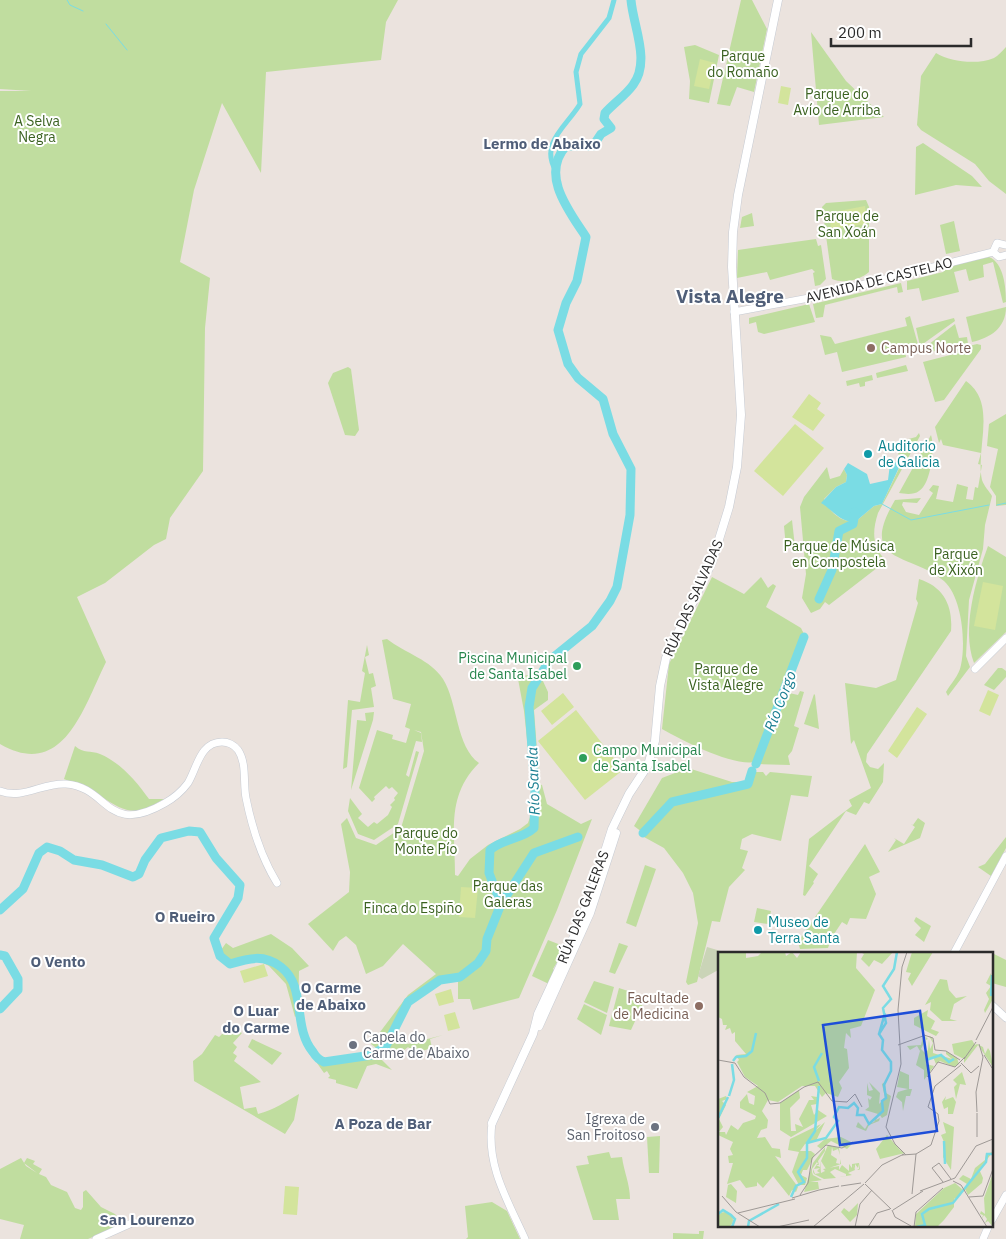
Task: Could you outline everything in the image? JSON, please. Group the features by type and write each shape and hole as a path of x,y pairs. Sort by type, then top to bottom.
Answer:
{"main road":[{"name":"RÚA DAS SALVADAS","path":"615,824 629,794 648,765 656,731 661,676 666,658 712,562 731,500 741,422 732,267 733,232 745,160 778,0"},
{"name":"RÚA DAS GALERAS","path":"535,1030 536,1016 585,911 615,824"},
{"name":"RÚA DAS GALERAS","path":"492,1123 590,913 611,852 616,830 615,824"}],"street":[{"path":"1006,245 997,243 993,252 999,257 1006,255"},
{"name":"AVENIDA DE CASTELAO","path":"734,312 809,298 993,252"},
{"path":"975,668 1006,638"},
{"path":"0,790 18,794 55,784 72,785 86,791 115,812 138,814 150,811 176,795 187,784 202,752 214,743 226,742 233,745 241,755 246,798 258,841 266,865 277,883"},
{"path":"955,952 1006,856"},
{"path":"994,1007 1006,1018"},
{"path":"492,1123 490,1150 493,1163 525,1239"},
{"path":"994,1216 1006,1195"},
{"path":"96,1239 134,1222"},
{"path":"983,1239 990,1226"}],"green space":[{"name":"A Selva Negra","path":"0,0 398,0 386,22 381,60 266,72 261,173 222,103 194,190 180,262 210,278 205,328 203,471 170,518 166,539 154,545 105,583 77,597 106,662 80,717 69,733 56,746 40,753 22,753 0,744 0,91 31,91 0,89"},
{"name":"Parque do Romaño","path":"741,0 752,0 767,29 754,92 737,87 730,106 717,104"},
{"name":"Parque do Avío de Arriba","path":"811,32 846,81 884,117 819,125"},
{"name":"Parque do Romaño","path":"695,45 719,55 709,103 689,99 690,81 684,47"},
{"path":"1006,47 1006,194 989,181 975,164 921,130 917,125 921,76 936,53 949,59 972,62 994,58"},
{"path":"700,59 715,63 709,89 694,86"},
{"path":"781,86 791,88 788,105 778,103"},
{"path":"923,143 972,176 982,187 956,185 915,195 916,147"},
{"name":"Parque de San Xoán","path":"866,200 869,207 869,272 852,280 832,279 822,207 826,203"},
{"path":"865,206 867,224 831,229 829,213"},
{"path":"752,213 754,226 740,228 742,217"},
{"path":"954,221 960,251 946,254 940,225"},
{"name":"Parque de San Xoán","path":"816,239 818,246 821,245 826,279 820,285 815,286 813,273 815,272 812,269 770,280 767,272 737,278 738,250"},
{"path":"989,257 994,260 1001,270 1005,283 1006,302 1003,303 993,262 983,265 984,277 969,281 966,269 954,272 959,292 922,301 919,288 907,290 907,281 943,272 946,267"},
{"path":"901,283 903,292 898,293 897,287 825,305 823,317 816,318 813,304"},
{"path":"809,304 815,322 764,334 758,332 756,322 749,324 749,318"},
{"path":"1006,307 1003,321 996,331 985,338 972,342 966,317"},
{"path":"910,316 919,348 905,352 906,357 842,372 837,352 825,355 820,335 831,337 835,344 907,326 905,318"},
{"path":"954,318 955,321 920,346 916,328"},
{"path":"955,324 959,338 967,337 968,344 926,353 924,348"},
{"path":"977,344 981,345 981,349 944,400 935,402 923,362 958,353 957,349"},
{"path":"906,365 908,371 877,378 876,373"},
{"path":"348,367 351,369 359,430 355,436 345,435 328,383 333,373"},
{"path":"872,375 873,380 865,382 865,386 860,387 859,383 847,386 846,381"},
{"path":"966,381 976,391 981,402 983,427 981,465 978,464 981,453 943,445 941,439 939,443 935,427"},
{"path":"809,394 821,403 817,409 825,415 813,431 792,417"},
{"path":"1006,414 1006,505 996,506 996,496 990,487 998,449 987,446 989,424"},
{"path":"795,424 824,448 783,496 754,471"},
{"name":"Parque de Música en Compostela","path":"919,433 920,436 876,520 874,539 878,550 886,561 829,605 825,602 820,609 811,613 802,598 806,574 800,507 804,497 827,467 830,479 840,476 844,469 847,475 846,482 836,487 824,499 829,508 840,518 855,522 874,506 882,504 903,460 900,459 897,449 901,451 904,448 901,441 916,437"},
{"path":"931,435 931,465 923,487 917,492 909,494 899,493"},
{"path":"981,471 982,480 992,496 985,525 983,549 969,600 966,656 970,667 948,696 946,692 959,673 963,644 961,620 955,598 944,581 931,572 892,554 885,547 882,536 885,521 895,500 921,498 917,503 903,502 902,505 906,512 919,515 933,493 929,490 933,485 939,486 936,499 953,502 957,484 968,487 966,499 973,500 975,487 978,488"},
{"path":"792,520 795,547 786,548 784,526"},
{"name":"Parque de Xixón","path":"988,546 1006,557 1006,632 974,663 970,650 970,620 975,589"},
{"name":"Parque de Vista Alegre","path":"712,577 744,594 761,577 768,588 773,584 776,586 766,607 801,628 804,634 755,762 733,760 721,756 695,746 662,729 669,664"},
{"path":"919,579 941,592 950,613 951,631 867,754 866,762 870,767 878,769 884,763 883,782 869,804 864,802 856,815 846,811 809,866 818,874 805,896 803,895 809,839 852,806 849,800 871,788 854,740 851,744 845,683 876,688 896,680 918,603 916,599"},
{"path":"983,582 1003,586 995,630 974,626"},
{"path":"387,639 438,672 452,700 461,736 471,756 479,763 468,775 457,801 454,829 455,875 458,876 470,859 488,845 528,823 531,814 531,788 533,782 542,785 547,804 581,824 592,819 557,910 519,998 473,1010 470,999 458,999 458,980 437,986 421,995 409,1007 402,1017 397,1035 408,1044 443,1035 430,1039 432,1048 415,1053 408,1047 392,1060 371,1044 408,995 436,974 403,944 383,966 366,974 356,945 346,936 339,941 333,951 308,924 349,892 350,872 341,824 347,818 356,838 376,845 401,828 424,751 421,732 414,730 421,733 422,742 416,741 406,775 409,777 416,751 419,752 398,824 374,840 358,834 348,811 350,798 362,814 358,818 368,827 374,822 377,824 388,815 392,807 390,805 398,793 392,787 389,789 386,786 374,797 375,799 372,802 359,788 377,730 393,735 392,739 406,743 410,729 405,727 411,704 393,699 382,640"},
{"path":"367,645 369,655 365,657 369,674 373,673 376,686 371,688 374,707 352,710 347,767 343,769 348,700 360,702 365,673 362,671"},
{"path":"549,663 551,668 542,679 548,692 548,700 534,710 539,777 531,777 524,711 518,679 527,675 537,676"},
{"path":"998,668 1006,671 1006,677 994,690 984,685"},
{"path":"988,690 999,695 990,716 979,711"},
{"path":"800,691 804,692 794,726 799,728 792,751 788,756 790,765 758,764 785,692 798,695"},
{"path":"563,693 574,707 552,725 541,711"},
{"path":"815,695 819,729 804,724"},
{"path":"917,707 927,714 897,758 888,751"},
{"name":"Campo Municipal de Santa Isabel","path":"576,710 623,770 585,800 538,741"},
{"path":"374,712 351,790 357,720 366,721 365,713"},
{"path":"75,746 84,751 100,754 115,762 133,779 149,799 164,799 146,809 131,811 117,806 91,791 64,779"},
{"path":"688,768 732,782 745,782 669,801 642,832 634,826 662,778"},
{"path":"753,772 763,772 766,776 770,772 812,776 808,797 791,795 781,841 752,834 742,839 740,849 748,851 742,868 745,870 729,887 720,922 712,921 697,982 688,985 686,982 698,923 693,893 683,873 664,848 644,837 645,833 672,804 750,785"},
{"path":"918,818 925,823 920,838 888,852 896,840 894,838 904,844 915,827 911,824 913,825"},
{"path":"1006,837 1006,848 991,876 978,867 985,864"},
{"path":"865,844 880,872 869,877 876,894 866,919 850,918 847,925 842,922 832,937 828,948 800,949 798,942"},
{"path":"645,865 656,869 636,927 626,923"},
{"path":"461,887 478,888 475,918 459,917"},
{"path":"757,908 771,911 768,924 754,922"},
{"path":"916,917 931,926 924,942 915,935 921,928 914,921"},
{"path":"271,934 292,948 309,966 299,971 298,1014 295,1017 286,984 269,966 259,961 245,961 228,966 216,957 226,943 233,948"},
{"path":"548,940 566,947 553,969 555,971 549,984 532,976"},
{"path":"619,943 628,946 615,974 609,972"},
{"path":"707,947 724,952 718,952 718,970 702,979 698,976"},
{"path":"994,954 1006,960 1006,987 994,984"},
{"path":"264,964 268,976 244,983 240,971"},
{"path":"594,981 614,987 607,1013 584,1002"},
{"path":"619,988 646,997 631,1030 609,1026"},
{"path":"451,989 454,1002 439,1006 435,994"},
{"path":"584,1004 607,1015 601,1035 577,1019"},
{"path":"455,1012 460,1028 448,1031 444,1015"},
{"path":"230,1026 242,1033 233,1043 237,1047 233,1053 237,1056 234,1061 261,1082 240,1087 244,1109 256,1107 258,1114 274,1108 299,1094 294,1120 285,1134 194,1081 193,1061 202,1054 215,1035 219,1037"},
{"path":"252,1039 282,1053 272,1065 248,1047"},
{"path":"367,1058 381,1059 392,1070 376,1064 367,1066 357,1089 336,1083 336,1080 328,1078 330,1076 327,1071 324,1073 317,1063 318,1061 336,1064"},
{"path":"660,1136 659,1173 649,1173 647,1137"},
{"path":"609,1152 611,1158 622,1157 630,1199 616,1199 619,1220 593,1220 576,1166 589,1164 587,1156"},
{"path":"21,1158 24,1163 27,1158 35,1161 33,1164 42,1169 39,1174 46,1177 51,1185 67,1192 75,1208 81,1210 83,1207 83,1192 86,1190 101,1207 115,1214 123,1224 88,1239 20,1239 24,1225 0,1219 0,1169"},
{"path":"285,1186 299,1187 297,1215 283,1214"},
{"path":"492,1202 507,1211 520,1239 466,1239 468,1237 465,1206"},
{"path":"699,1231 704,1231 703,1239 673,1239 673,1233 699,1234"}],"water":[{"path":"900,458 903,459 882,504 874,506 855,522 840,518 821,503 836,487 846,482 847,475 844,469 848,463 867,474 870,484 888,480 890,464 897,462"}],"waterway":[{"path":"67,0 70,5 83,11"},
{"path":"556,171 551,152 553,143 562,127 580,104 576,72 581,54 609,18 614,0"},
{"name":"Río Sarela","path":"0,910 23,889 39,853 47,847 60,851 74,860 102,865 133,877 139,874 145,860 161,838 189,831 200,832 216,858 240,885 238,898 214,938 220,956 230,964 256,958 269,960 281,967 289,975 297,996 303,1031 307,1042 316,1057 324,1062 372,1055 386,1046 408,1002 440,980 460,977 478,963 486,951 487,939 501,904 489,873 490,850 534,828 535,790 529,707 532,688 550,660 592,626 610,601 617,587 630,515 631,469 613,434 603,399 578,378 568,364 558,330 566,303 577,281 586,237 560,193 556,181 556,169 559,157 566,146 593,146 601,134 611,128 604,119 605,113 630,89 638,76 641,65 640,43 631,0"},
{"path":"106,24 127,50"},
{"name":"Río Corgo","path":"997,505 1006,503"},
{"name":"Río Corgo","path":"882,504 911,520 989,505"},
{"name":"Río Corgo","path":"819,599 832,570 839,531 853,524 855,512"},
{"name":"Río Corgo","path":"756,764 804,637"},
{"name":"Río Corgo","path":"643,833 672,802 748,784 752,771"},
{"name":"Río Corgo","path":"501,904 534,853 578,837"},
{"name":"Río Sarela","path":"0,955 5,956 18,979 18,990 0,1009"}],"place":[{"name":"Campus Norte","path":"871,348"},
{"name":"Auditorio de Galicia","path":"868,454"},
{"name":"Piscina Municipal de Santa Isabel","path":"577,666"},
{"name":"Campo Municipal de Santa Isabel","path":"583,758"},
{"name":"Museo de Terra Santa","path":"758,930"},
{"name":"Facultade de Medicina","path":"699,1006"},
{"name":"Capela do Carme de Abaixo","path":"353,1045"},
{"name":"Igrexa de San Froitoso","path":"655,1127"}],"district":[{"name":"Lermo de Abaixo","path":"542,143"},
{"name":"Vista Alegre","path":"730,296"},
{"name":"O Rueiro","path":"185,916"},
{"name":"O Vento","path":"58,961"},
{"name":"O Carme de Abaixo","path":"331,996"},
{"name":"O Luar do Carme","path":"256,1018"},
{"name":"A Poza de Bar","path":"383,1123"},
{"name":"San Lourenzo","path":"147,1219"}],"park label":[{"name":"Parque do Monte Pío","path":"426,842"},
{"name":"Parque das Galeras","path":"508,894"},
{"name":"Finca do Espiño","path":"413,908"}]}
